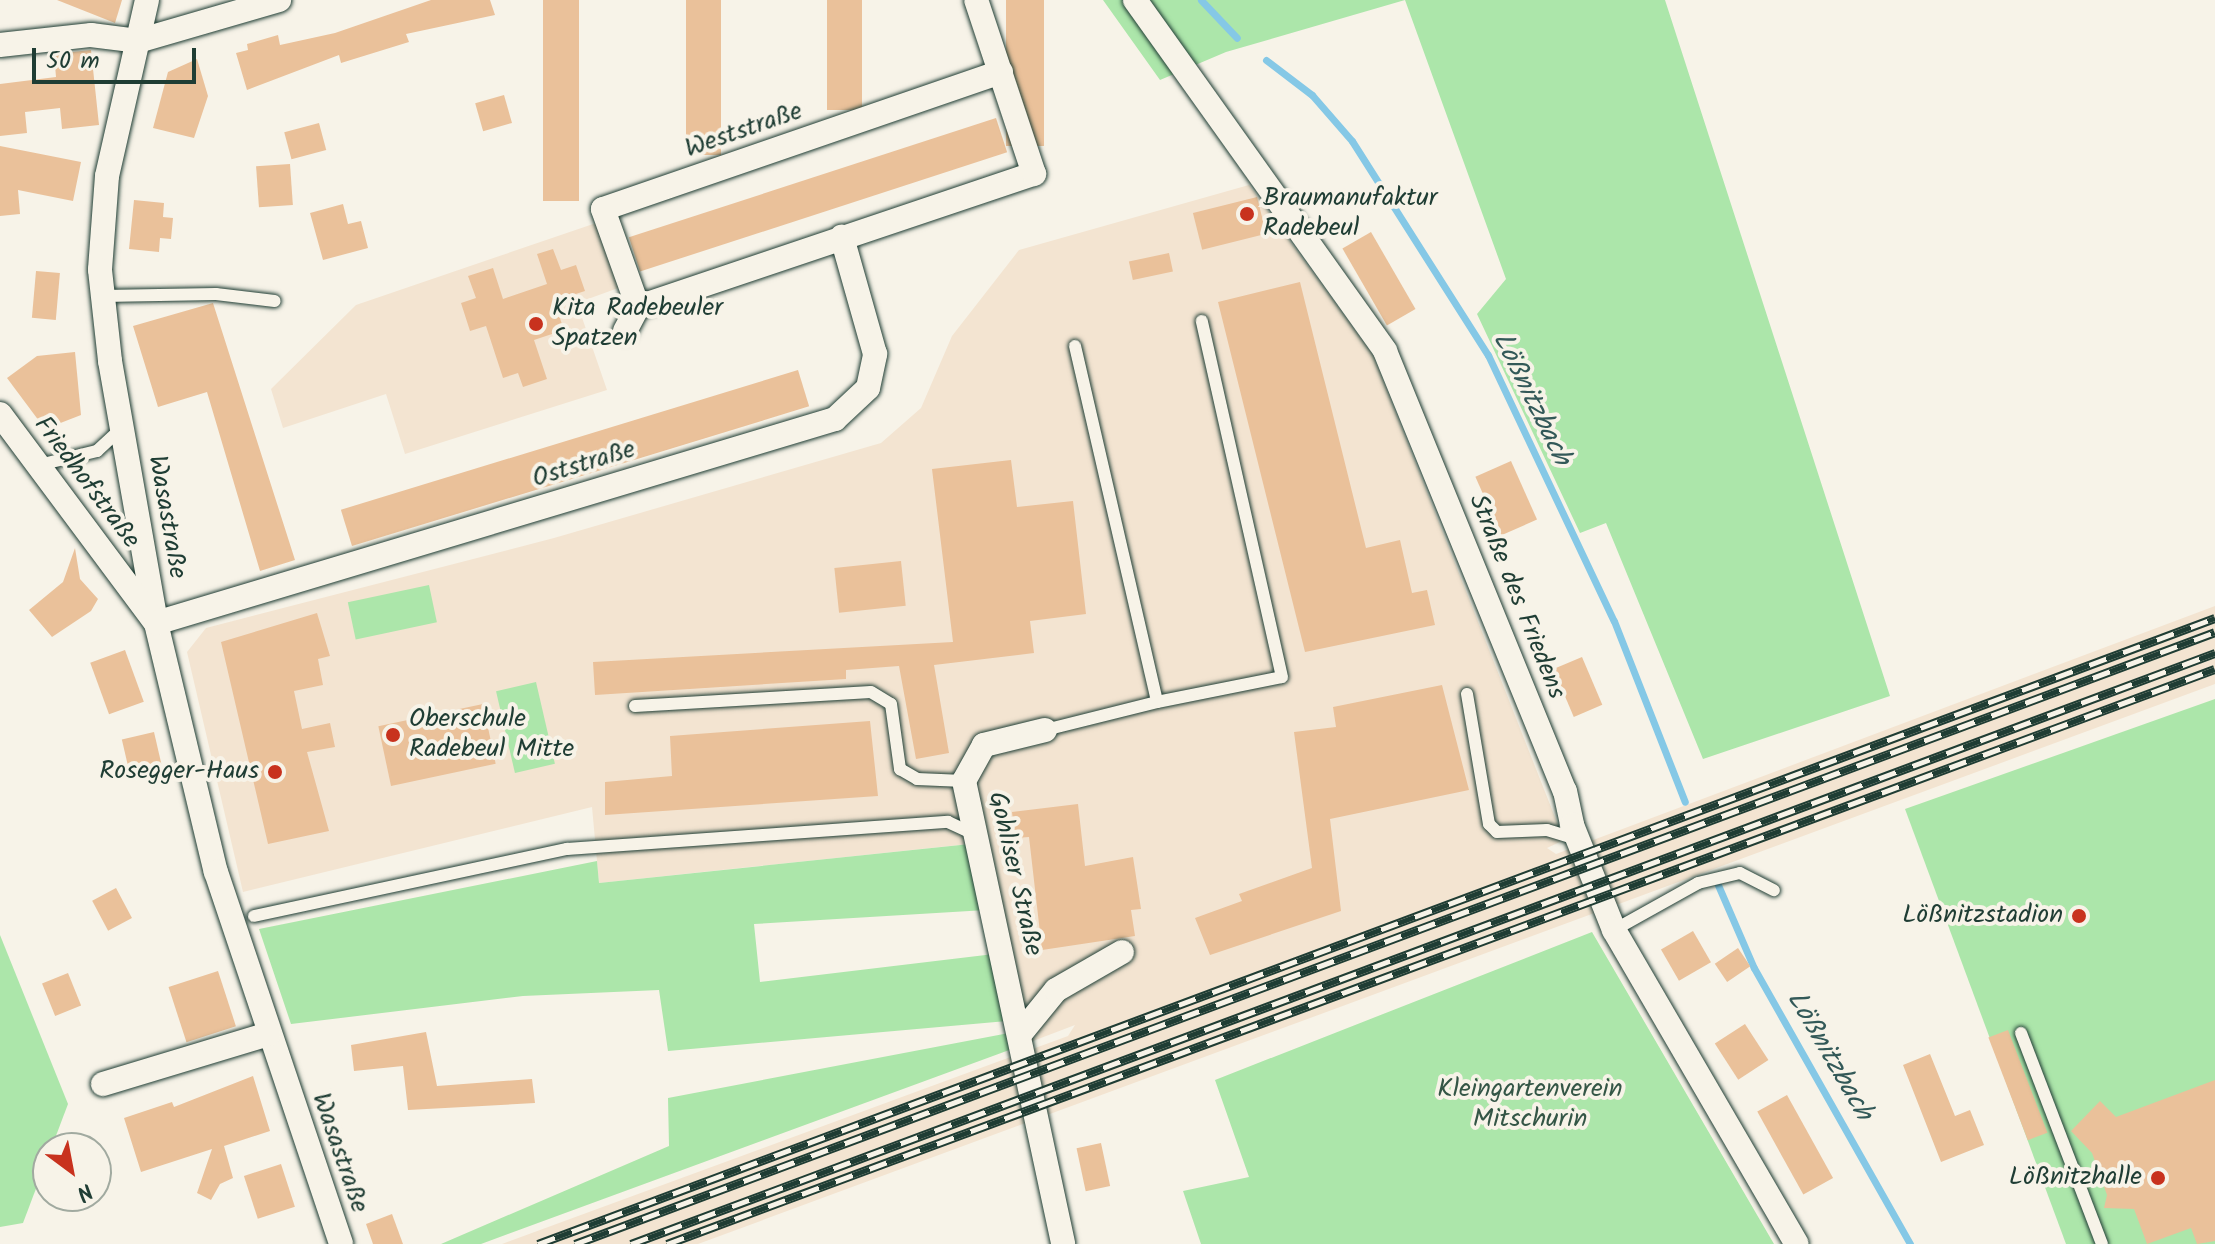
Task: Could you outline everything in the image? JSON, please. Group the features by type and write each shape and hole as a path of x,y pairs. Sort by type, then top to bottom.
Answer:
{"street":[{"name":"Wasastraße","path":"147,0 107,176 103,296 122,428 156,623 216,872 341,1244"},
{"path":"0,45 91,35 138,41 279,0"},
{"path":"625,331 638,307 1034,174 976,0"},
{"name":"Straße des Friedens","path":"1135,0 1385,351 1565,791 1577,839 1614,930 1797,1244"},
{"name":"Weststraße","path":"638,307 603,209 1001,72"},
{"name":"Oststraße","path":"156,623 835,419 868,388 875,354 842,237"},
{"name":"Friedhofstraße","path":"0,414 156,623"},
{"name":"Gohliser Straße","path":"1045,730 984,745 964,781 1021,1033 1063,1244"},
{"name":"Gohliser Straße","path":"1021,1033 1056,990 1122,952"},
{"path":"103,1084 269,1034"}],"lane":[{"path":"103,296 216,294 275,301"},
{"path":"1045,730 1157,702 1282,677 1202,321"},
{"path":"1075,346 1157,702"},
{"path":"39,465 97,451 122,428"},
{"path":"635,706 871,692 891,704 900,769 917,779 964,781"},
{"path":"1467,694 1489,824 1497,832 1547,830 1577,839"},
{"path":"254,916 567,849 948,822 977,835"},
{"path":"1614,930 1698,883 1740,873 1774,890"},
{"path":"2021,1033 2102,1244"}],"shaded area":[{"path":"1249,185 1373,355 1564,840 1547,848 1556,854 2215,606 2215,684 698,1244 502,1244 1068,1036 1075,1025 1012,1049 969,844 599,883 592,807 243,892 187,652 206,628 554,538 881,443 921,408 952,336 1019,250"},
{"path":"599,222 621,287 577,303 607,390 405,454 386,394 283,428 271,389 356,305"}],"green space":[{"path":"1103,0 1405,0 1226,52 1160,80"},
{"path":"1405,0 1665,0 1890,696 1703,759 1606,523 1580,533 1477,314 1506,279"},
{"path":"429,585 437,622 356,639 348,602"},
{"path":"536,682 555,764 515,773 496,691"},
{"name":"Lößnitzstadion","path":"2215,699 2215,1244 2066,1244 1905,809"},
{"path":"970,844 986,910 754,924 760,982 994,954 1007,1021 668,1051 659,990 523,996 291,1024 259,929 597,861 599,883"},
{"name":"Kleingartenverein Mitschurin","path":"1592,932 1774,1244 1201,1244 1183,1191 1249,1177 1215,1080"},
{"path":"0,935 68,1104 57,1132 32,1132 32,1199 23,1223 0,1227"},
{"path":"1009,1033 1012,1049 481,1244 441,1244 669,1146 668,1098"}],"building":[{"path":"57,0 122,0 115,23"},
{"path":"431,0 490,0 495,15 406,34 409,42 341,63 339,55 247,90 236,53 248,50 247,44 278,35 280,45 335,33"},
{"path":"543,0 579,0 579,201 543,201"},
{"path":"686,0 721,0 721,155 686,155"},
{"path":"827,0 862,0 862,110 827,110"},
{"path":"1006,0 1044,0 1044,146 1006,146"},
{"path":"91,50 99,125 62,129 60,108 25,112 27,133 0,136 0,84 56,77 54,54"},
{"path":"197,59 208,96 194,138 153,128 168,72"},
{"path":"504,95 512,123 483,131 475,103"},
{"path":"996,118 1007,152 640,272 629,237"},
{"path":"319,123 326,150 291,159 284,132"},
{"path":"0,146 81,162 73,201 18,190 20,214 0,216"},
{"path":"290,164 293,205 259,207 256,166"},
{"path":"1257,197 1266,234 1202,250 1193,213"},
{"path":"134,200 164,203 163,217 173,218 171,239 160,238 159,252 129,249"},
{"path":"343,204 348,224 361,221 368,248 323,260 310,213"},
{"path":"1371,232 1416,309 1387,326 1342,248"},
{"name":"Kita Radebeuler Spatzen","path":"553,249 561,270 576,265 585,291 554,301 564,330 534,340 547,379 523,387 518,373 503,378 486,326 470,331 461,303 476,298 468,276 493,268 503,299 547,284 537,254"},
{"path":"1169,253 1173,272 1133,280 1129,262"},
{"path":"36,271 60,273 56,320 32,318"},
{"path":"1300,282 1366,548 1400,540 1412,593 1427,590 1435,625 1305,652 1218,302"},
{"path":"213,303 295,560 260,571 207,392 158,407 133,326"},
{"path":"75,352 81,415 45,429 7,378 37,356"},
{"path":"798,370 809,406 352,546 341,510"},
{"path":"1011,460 1017,507 1073,501 1086,614 1030,621 1034,653 934,665 949,753 916,759 899,666 846,670 846,679 595,695 593,662 953,642 932,469"},
{"path":"1511,461 1537,519 1501,535 1475,477"},
{"path":"75,548 80,579 98,599 91,611 52,637 29,610 63,582"},
{"path":"901,561 906,606 839,613 834,568"},
{"path":"317,613 330,656 318,659 323,685 294,691 302,729 330,723 335,747 307,752 329,831 268,844 221,642"},
{"path":"125,650 144,702 109,714 90,663"},
{"path":"1582,657 1602,705 1574,717 1553,669"},
{"path":"1442,685 1469,790 1330,819 1341,911 1210,955 1195,918 1242,901 1239,894 1312,868 1294,732 1336,727 1333,707"},
{"path":"483,704 496,764 391,786 378,726"},
{"path":"870,721 878,796 605,815 605,782 672,776 670,736"},
{"path":"154,732 162,768 130,775 122,739"},
{"path":"1078,804 1085,866 1133,857 1141,909 1131,910 1135,936 1042,950 1029,837 1015,838 1012,812"},
{"path":"116,888 132,918 108,931 92,901"},
{"path":"1693,931 1711,962 1679,981 1661,949"},
{"path":"1738,948 1750,966 1727,982 1715,964"},
{"path":"218,971 236,1026 186,1042 169,987"},
{"path":"68,973 81,1005 55,1016 42,983"},
{"path":"1745,1024 1768,1060 1738,1080 1715,1044"},
{"path":"2008,1030 2047,1133 2028,1140 1988,1038"},
{"path":"426,1032 437,1086 532,1079 535,1103 408,1110 403,1066 354,1071 351,1045"},
{"path":"1930,1054 1955,1116 1970,1110 1984,1145 1941,1162 1903,1065"},
{"path":"253,1076 270,1131 224,1146 233,1178 220,1184 211,1200 197,1193 212,1149 141,1172 124,1118 172,1102 174,1107"},
{"name":"Lößnitzhalle","path":"2215,1080 2215,1241 2197,1244 2191,1228 2147,1244 2134,1209 2104,1208 2107,1195 2092,1153 2071,1131 2100,1101 2116,1117"},
{"path":"1787,1095 1833,1178 1803,1195 1757,1111"},
{"path":"1101,1143 1110,1186 1086,1191 1077,1148"},
{"path":"281,1164 295,1207 258,1219 244,1176"},
{"path":"392,1214 403,1244 373,1244 366,1224"}],"waterway":[{"name":"Lößnitzbach","path":"1201,0 1237,38"},
{"name":"Lößnitzbach","path":"1266,60 1312,95 1352,141 1488,355 1614,621 1685,802"},
{"name":"Lößnitzbach","path":"1718,885 1754,968 1910,1244"}],"railway":[{"path":"538,1244 2215,618"},
{"path":"575,1244 2215,632"},
{"path":"631,1244 2215,653"},
{"path":"667,1244 2215,669"}],"place":[{"name":"Braumanufaktur Radebeul","path":"1247,214"},
{"name":"Kita Radebeuler Spatzen","path":"536,324"},
{"name":"Oberschule Radebeul Mitte","path":"393,735"},
{"name":"Rosegger-Haus","path":"275,772"},
{"name":"Lößnitzstadion","path":"2079,916"},
{"name":"Lößnitzhalle","path":"2158,1178"}]}
